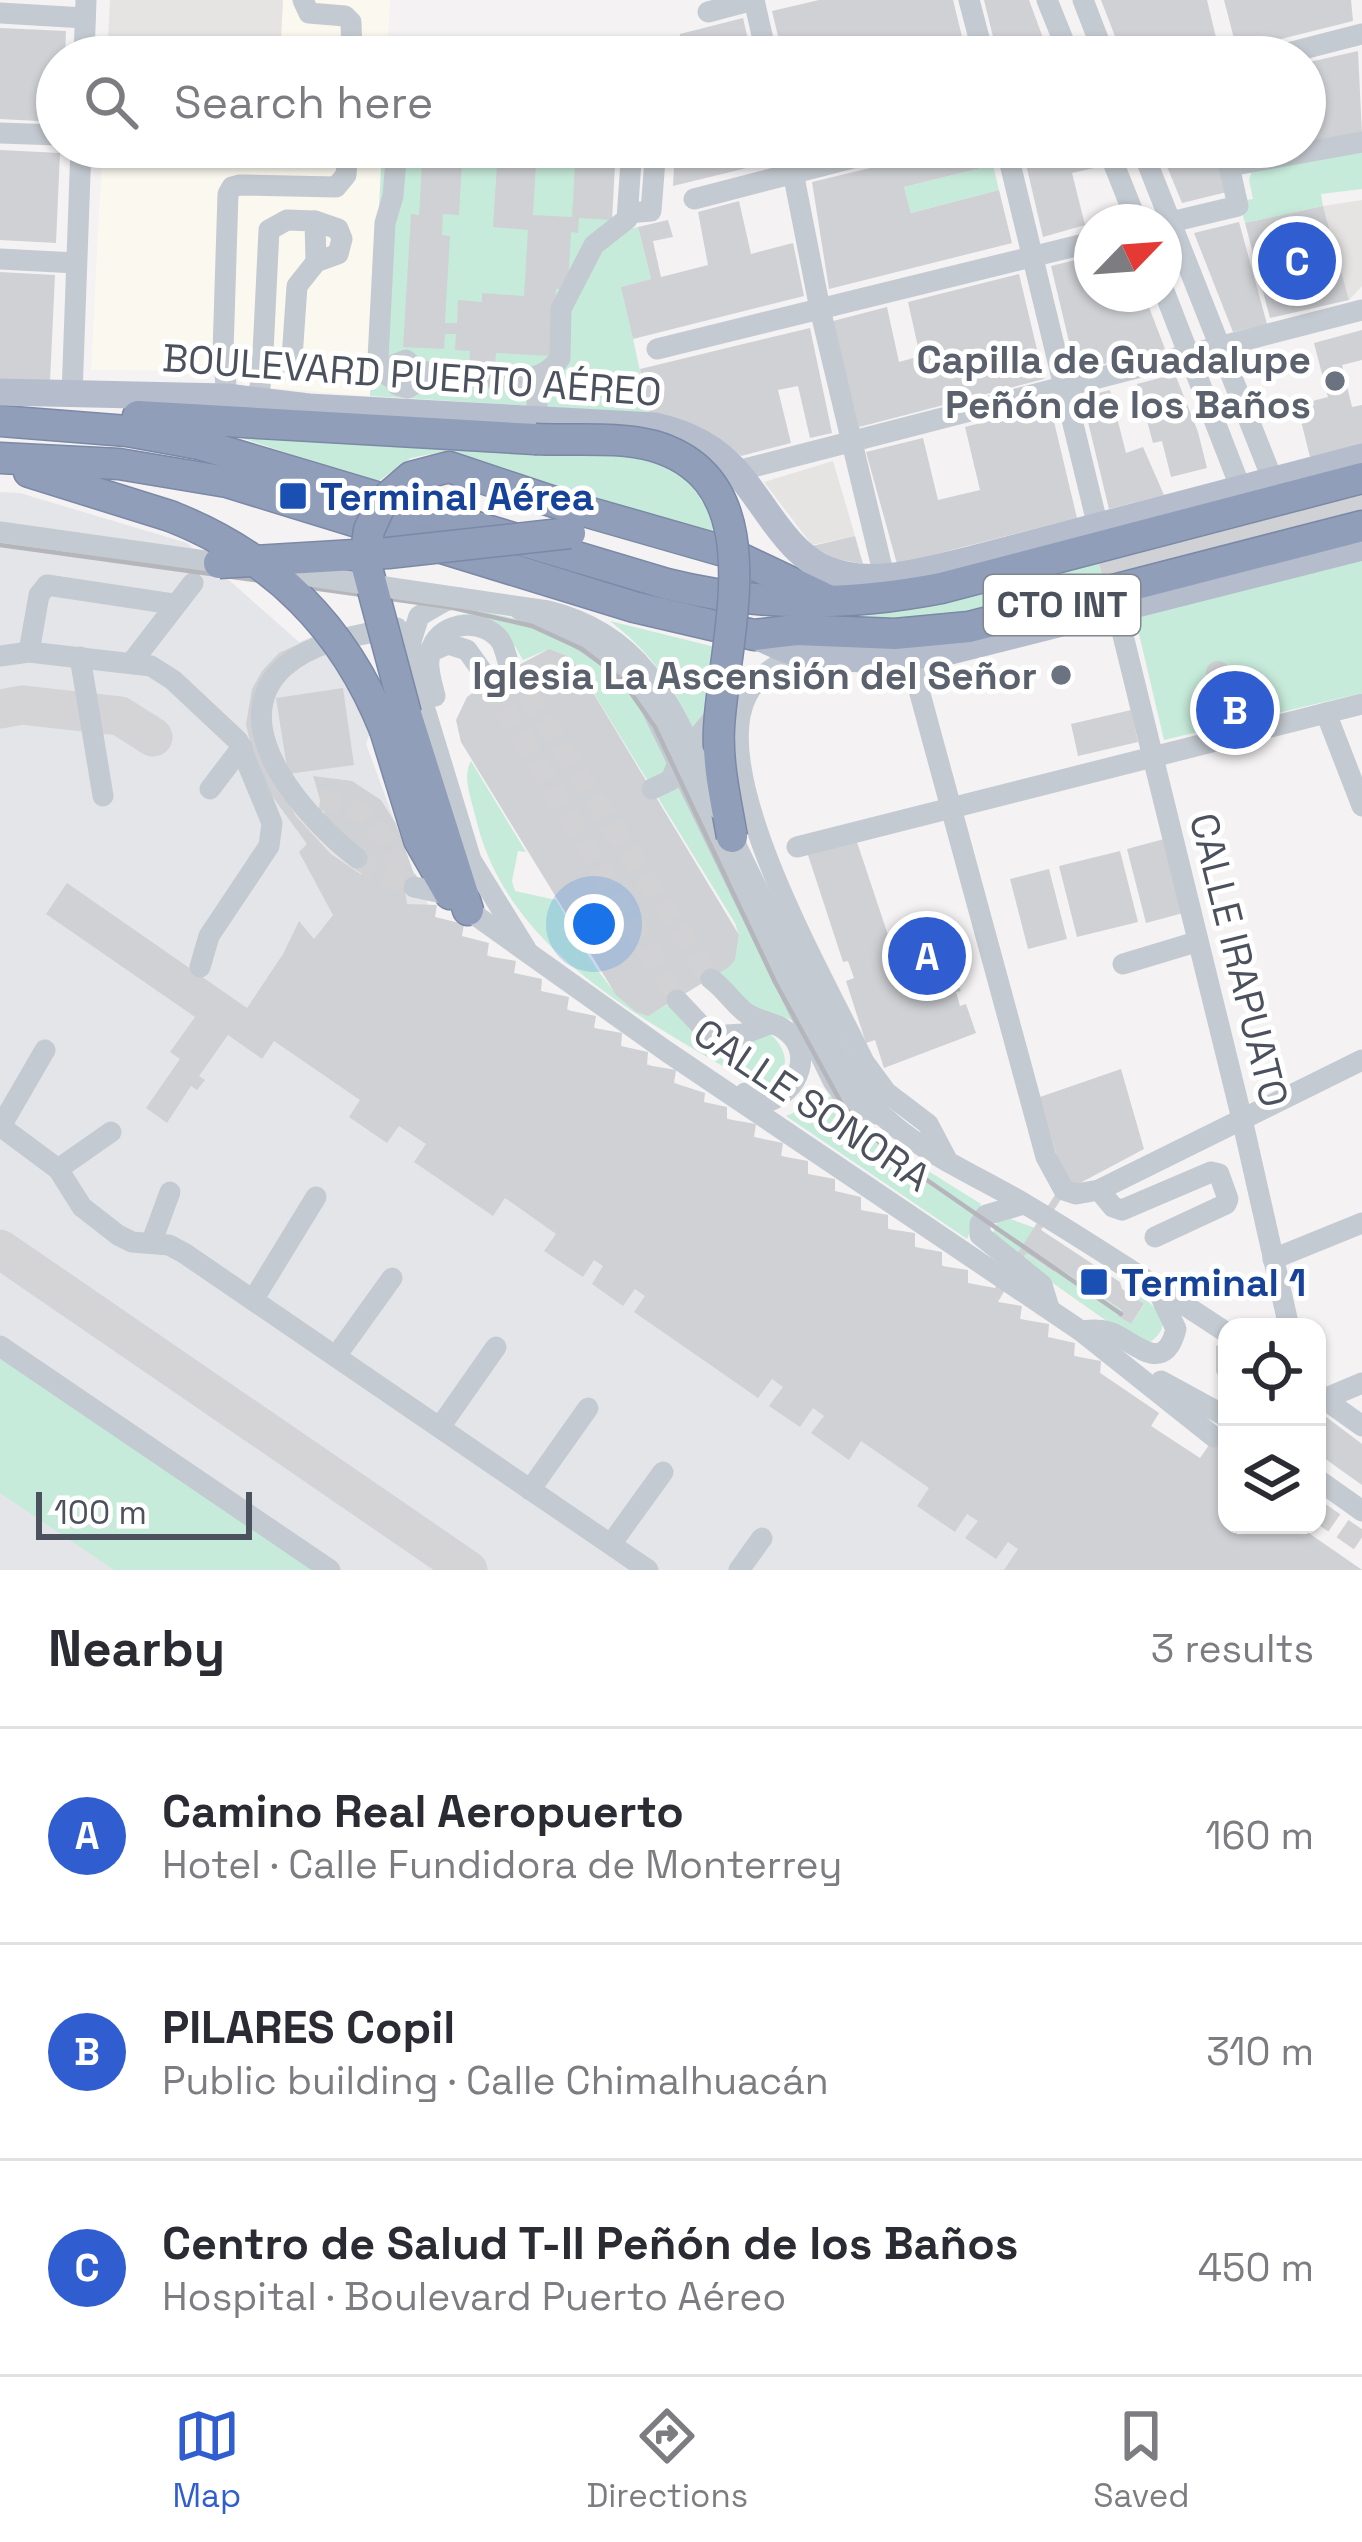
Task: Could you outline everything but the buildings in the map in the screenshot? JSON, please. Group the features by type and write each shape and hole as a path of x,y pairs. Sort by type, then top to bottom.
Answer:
{"highway":[{"path":"172,395 281,425"},
{"path":"37,423 88,414 281,425 536,429 656,447 702,472 721,499 736,549 718,745 733,837"},
{"name":"CTO INT","path":"0,421 127,431 223,450 716,596 771,602 833,602 941,588 1089,540 1362,478"},
{"path":"0,461 170,515 249,558 314,612 396,722"},
{"name":"CTO INT","path":"0,461 119,464 227,482 634,608 754,635 796,630 895,634 969,627 1362,526"},
{"path":"459,902 419,840 365,560 369,530 382,502 411,477 449,467 567,519 727,552 833,602"},
{"path":"1089,540 1136,517"},
{"path":"219,563 388,553 567,519"},
{"path":"1275,570 1330,534"}],"main road":[{"name":"BOULEVARD PUERTO AÉREO","path":"0,392 226,397 260,386 387,411 536,429 638,423 670,429 712,449 737,471"},
{"name":"CTO INT","path":"1136,517 1362,457"},
{"name":"CTO INT","path":"737,471 782,534 805,557 845,575 884,577 1089,540"},
{"name":"CTO INT","path":"754,635 795,653 910,657 994,643 1362,548"}],"street":[{"path":"303,0 309,13 345,16 352,22 352,36"},
{"path":"708,12 753,0 762,36"},
{"path":"969,0 978,36"},
{"path":"1047,0 1062,36"},
{"path":"1083,0 1097,36"},
{"path":"0,14 86,9"},
{"path":"1326,43 1362,34"},
{"path":"0,133 36,134"},
{"path":"1326,148 1362,142"},
{"path":"72,394 80,168"},
{"path":"226,397 228,194 240,184 336,187 346,168"},
{"path":"395,168 385,223 378,335 401,373 469,375"},
{"path":"494,376 537,377 560,358 561,309 594,244 622,225 628,213 631,168"},
{"path":"628,213 651,211 654,168"},
{"path":"793,168 820,309 884,577"},
{"path":"694,200 813,168"},
{"path":"1011,168 1065,389 1089,540"},
{"path":"1115,168 1130,204"},
{"path":"1149,168 1164,204"},
{"path":"1182,219 1238,206 1229,168"},
{"path":"315,220 338,230 342,238 338,254 316,262 297,286 290,366 260,386 267,237 281,221 315,220"},
{"path":"657,349 1074,246"},
{"path":"1182,249 1274,481"},
{"path":"0,259 76,263"},
{"path":"737,471 1362,310"},
{"path":"1172,312 1241,489"},
{"path":"387,411 401,373"},
{"path":"536,429 537,377"},
{"path":"0,532 548,611 591,624 632,653 657,682 849,1077 877,1114"},
{"path":"132,662 193,583"},
{"path":"29,652 39,595 47,585 173,604"},
{"path":"526,949 471,860 412,667 415,624 425,610 459,598 519,610 578,637 610,657 634,680 679,760 799,1034 850,1105 877,1114 1218,1327"},
{"name":"CALLE IRAPUATO","path":"1117,611 1287,1318"},
{"path":"357,858 321,828 296,798 277,767 263,731 262,714 272,682 294,659 323,645 415,624"},
{"path":"447,782 430,652 435,640 448,629 468,624 487,630 500,640 510,668"},
{"path":"430,652 448,644 467,650 489,681"},
{"path":"0,656 29,652 151,666 173,680 242,747 272,835 209,936 200,967"},
{"path":"652,789 671,780 679,760 716,713 795,653"},
{"path":"80,657 103,796"},
{"path":"910,657 1046,1156 1064,1190 1076,1194 1096,1191 1362,1060"},
{"path":"760,678 745,699 739,742 742,783 758,836 864,1062 886,1092 928,1124 948,1162"},
{"path":"797,847 1361,706"},
{"path":"1326,713 1362,806"},
{"path":"210,789 242,747"},
{"path":"296,798 320,800"},
{"path":"414,886 459,902"},
{"name":"CALLE SONORA","path":"459,902 666,1051 1118,1358"},
{"path":"1123,964 1196,942"},
{"path":"711,979 744,1011 799,1034"},
{"path":"677,1000 711,1036 743,1034 769,1024"},
{"path":"666,1051 701,1062 755,1100 766,1102 785,1094 799,1075 799,1034"},
{"path":"45,1050 0,1126 58,1169 82,1207 132,1242 152,1241 184,1252 648,1570"},
{"path":"58,1169 111,1132"},
{"path":"1096,1191 1122,1210 1211,1172 1219,1174 1226,1204 1155,1237"},
{"path":"152,1241 170,1192"},
{"path":"253,1300 316,1197"},
{"path":"1024,1204 986,1215 980,1234 1042,1285 1049,1308"},
{"path":"1273,1259 1362,1223"},
{"path":"336,1356 392,1278"},
{"path":"1081,1331 1114,1334 1145,1353 1163,1350 1176,1330 1155,1284"},
{"path":"0,1346 330,1570"},
{"path":"440,1427 496,1347"},
{"path":"1118,1358 1218,1413"},
{"path":"1118,1358 1214,1437"},
{"path":"1326,1394 1362,1383"},
{"path":"1326,1400 1362,1426"},
{"path":"530,1490 588,1408"},
{"path":"610,1544 663,1472"},
{"path":"1326,1485 1362,1510"},
{"path":"739,1570 762,1538"}],"shaded area":[{"path":"110,0 283,0 281,36 108,36"},
{"path":"283,0 390,0 388,36 281,36"},
{"path":"101,168 381,168 370,396 243,385 243,376 206,371 91,370"},
{"path":"1362,200 1362,286 1349,300 1323,206"},
{"path":"833,461 855,536 812,545 764,482"},
{"path":"0,492 20,493 187,543 299,642 314,636 347,682 370,733 366,744 419,887 436,919 1159,1413 1151,1426 1218,1471 1218,1534 1310,1534 1362,1570 0,1570"}],"green space":[{"path":"1362,148 1362,189 1321,194 1323,206 1245,223 1239,201 1253,199 1249,180 1253,168 1326,168 1326,153"},
{"path":"381,168 586,168 612,220 611,233 638,227 651,279 622,287 649,413 370,396"},
{"path":"994,168 999,190 911,213 904,187"},
{"path":"221,431 628,456 663,467 688,483 705,507 719,541 446,451 411,458 376,483"},
{"path":"1280,512 1098,563 1103,578 984,608 864,622 782,616 903,610"},
{"path":"1362,556 1362,693 1164,740 1135,617"},
{"path":"486,612 529,622 601,660 642,703 794,1021 771,1012 751,1012 714,977 735,959 739,936 735,923 577,666 568,656 549,649 523,660 504,636 441,625 457,615"},
{"path":"610,621 715,647 708,760 669,684 644,652"},
{"path":"471,761 526,852 518,851 512,881 515,891 556,900 607,983 633,1008 648,1015 673,1002 702,1034 771,1035 785,1059 775,1080 756,1086 670,1035 586,978 549,944 517,907 491,864 468,787"},
{"path":"836,1094 877,1139 981,1204 967,1239 786,1116"},
{"path":"998,1219 1043,1231 1028,1255 1054,1272 1057,1267 1122,1310 1119,1316 1131,1324 1144,1305 1131,1295 1134,1292 1149,1302 1163,1321 1158,1335 1150,1342 1135,1341 1037,1272 993,1234"},
{"path":"0,1356 315,1570 114,1570 0,1493"}],"taxiway":[{"path":"0,709 22,705 120,716 153,737"},
{"path":"0,1249 468,1570"}],"tunnel":[{"path":"510,668 711,979"},
{"path":"489,681 677,1000"},
{"path":"320,800 339,803 367,817 409,884"},
{"path":"357,858 410,884"},
{"path":"1326,1517 1362,1542"}],"railway":[{"path":"0,545 449,607 532,626 582,649 621,679 655,727 775,982 843,1106 895,1158 1121,1314"}],"place":[{"name":"Centro de Salud T-II Peñón de los Baños","path":"1297,261"},
{"name":"Capilla de Guadalupe Peñón de los Baños","path":"1335,381"},
{"name":"Terminal Aérea","path":"293,496"},
{"name":"Iglesia La Ascensión del Señor","path":"1061,675"},
{"name":"PILARES Copil","path":"1235,710"},
{"name":"Camino Real Aeropuerto","path":"927,956"},
{"name":"Terminal 1","path":"1094,1282"}]}
